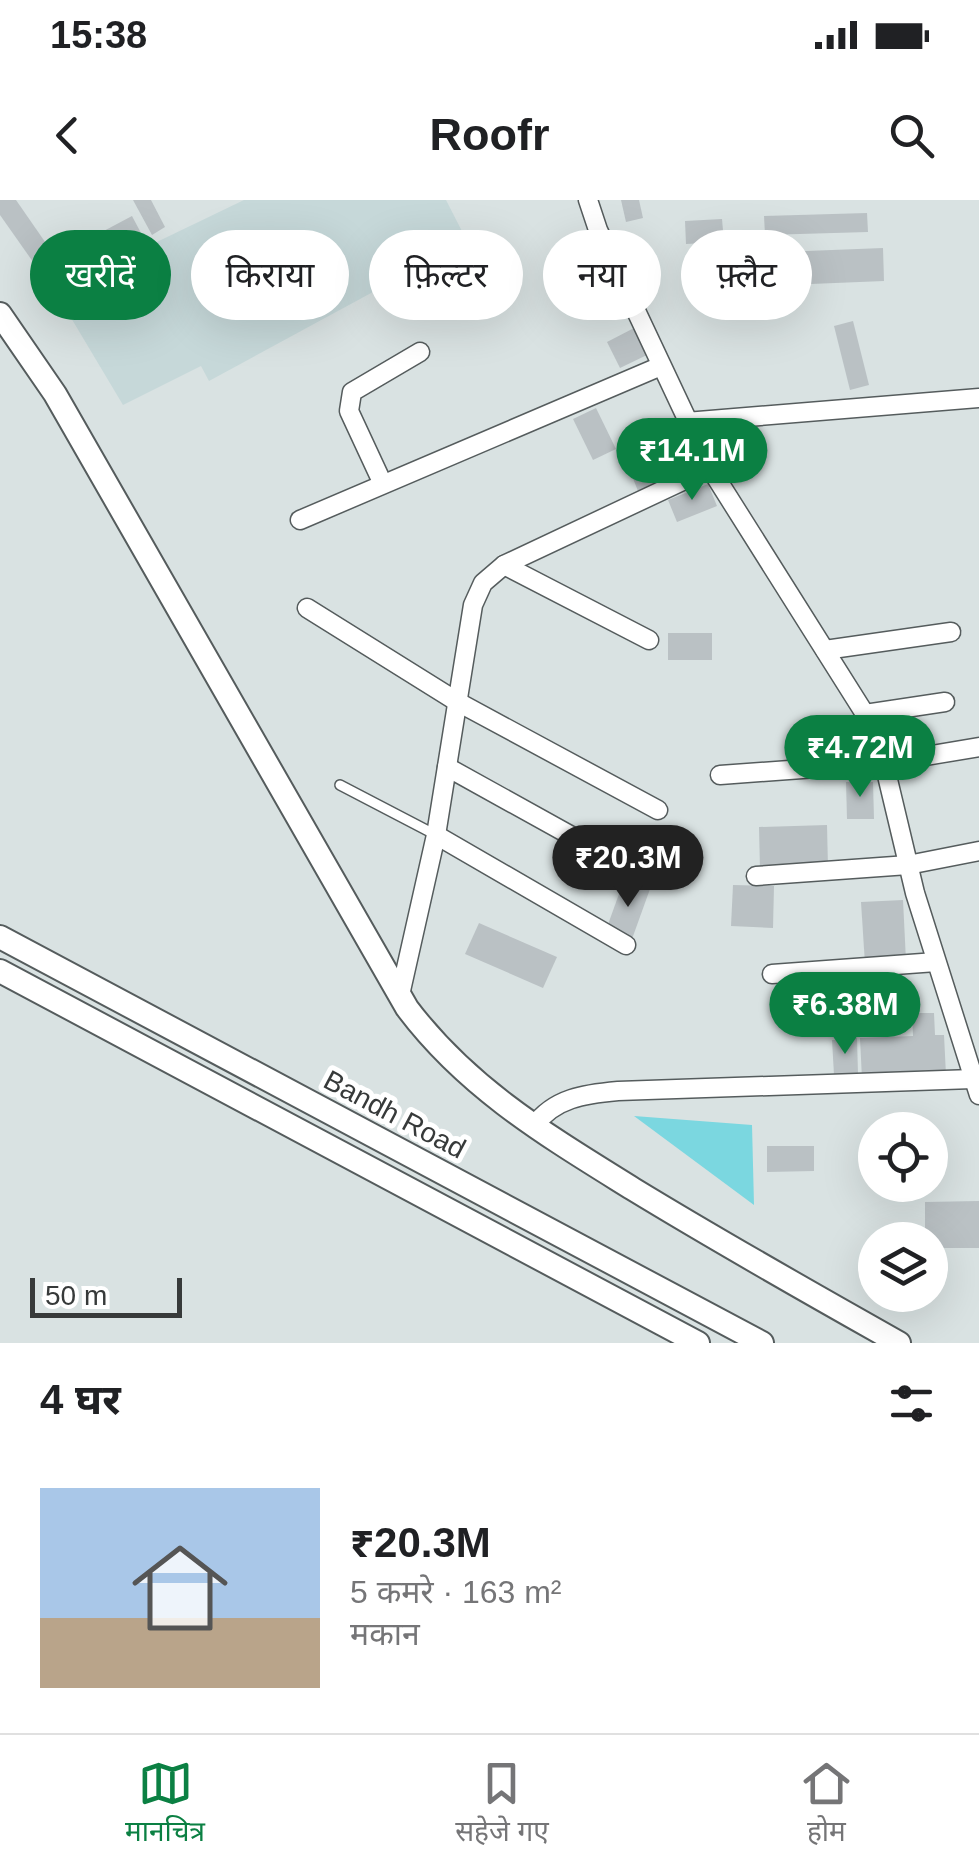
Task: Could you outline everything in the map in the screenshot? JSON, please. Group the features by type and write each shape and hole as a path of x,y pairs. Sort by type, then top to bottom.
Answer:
{"main road":[{"path":"0,314 65,410 400,995 456,1068 534,1126 716,1240 899,1343"},
{"name":"Bandh Road","path":"0,937 762,1343"},
{"path":"0,970 698,1343"}],"street":[{"path":"534,1126 543,1114 566,1100 618,1091 976,1087 908,865 884,763 866,714 710,468 588,200"},
{"path":"382,482 350,411 352,392 420,352"},
{"path":"300,520 661,366"},
{"path":"686,422 979,398"},
{"path":"400,995 436,835 473,606 483,583 504,565 710,468"},
{"path":"504,565 649,640"},
{"path":"307,608 456,701 658,810"},
{"path":"825,650 951,632"},
{"path":"866,714 946,702"},
{"path":"720,775 884,763 979,747"},
{"path":"446,767 604,854"},
{"path":"436,835 626,945"},
{"path":"756,876 908,865 979,851"},
{"path":"772,974 936,962"}],"lane":[{"path":"340,785 436,835"}],"shaded area":[{"path":"244,200 446,200 461,230 369,230 369,294 349,305 349,230 191,230 191,320 321,320 209,381 201,366 123,405 72,320 171,320 171,235"},
{"path":"634,1116 752,1125 754,1205"}],"building":[{"path":"0,200 16,200 37,230 30,230 30,258 0,215"},
{"path":"133,200 151,200 165,227 149,230"},
{"path":"621,200 639,200 643,218 626,222"},
{"path":"867,213 868,232 765,230 764,216"},
{"path":"132,216 139,230 106,230"},
{"path":"722,219 723,230 685,230 685,221"},
{"path":"883,248 884,281 812,284 812,251"},
{"path":"853,321 869,385 850,390 834,326"},
{"path":"636,327 649,354 620,368 607,342"},
{"path":"596,408 616,449 593,460 573,419"},
{"path":"651,440 669,485 640,496 622,451"},
{"path":"708,484 717,506 677,522 668,500"},
{"path":"668,633 712,633 712,660 668,660"},
{"path":"846,782 873,782 874,819 847,819"},
{"path":"827,825 828,868 760,870 759,827"},
{"path":"624,880 650,889 632,939 606,930"},
{"path":"733,885 774,886 773,928 731,926"},
{"path":"903,900 906,961 865,964 861,902"},
{"path":"479,923 557,957 543,988 465,954"},
{"path":"912,1013 934,1013 935,1035 944,1035 946,1075 862,1079 860,1038 913,1036"},
{"path":"857,1038 858,1074 834,1075 832,1040"},
{"path":"767,1146 814,1146 814,1171 767,1172"},
{"path":"979,1201 979,1248 948,1248 948,1222 925,1222 925,1202"}]}
